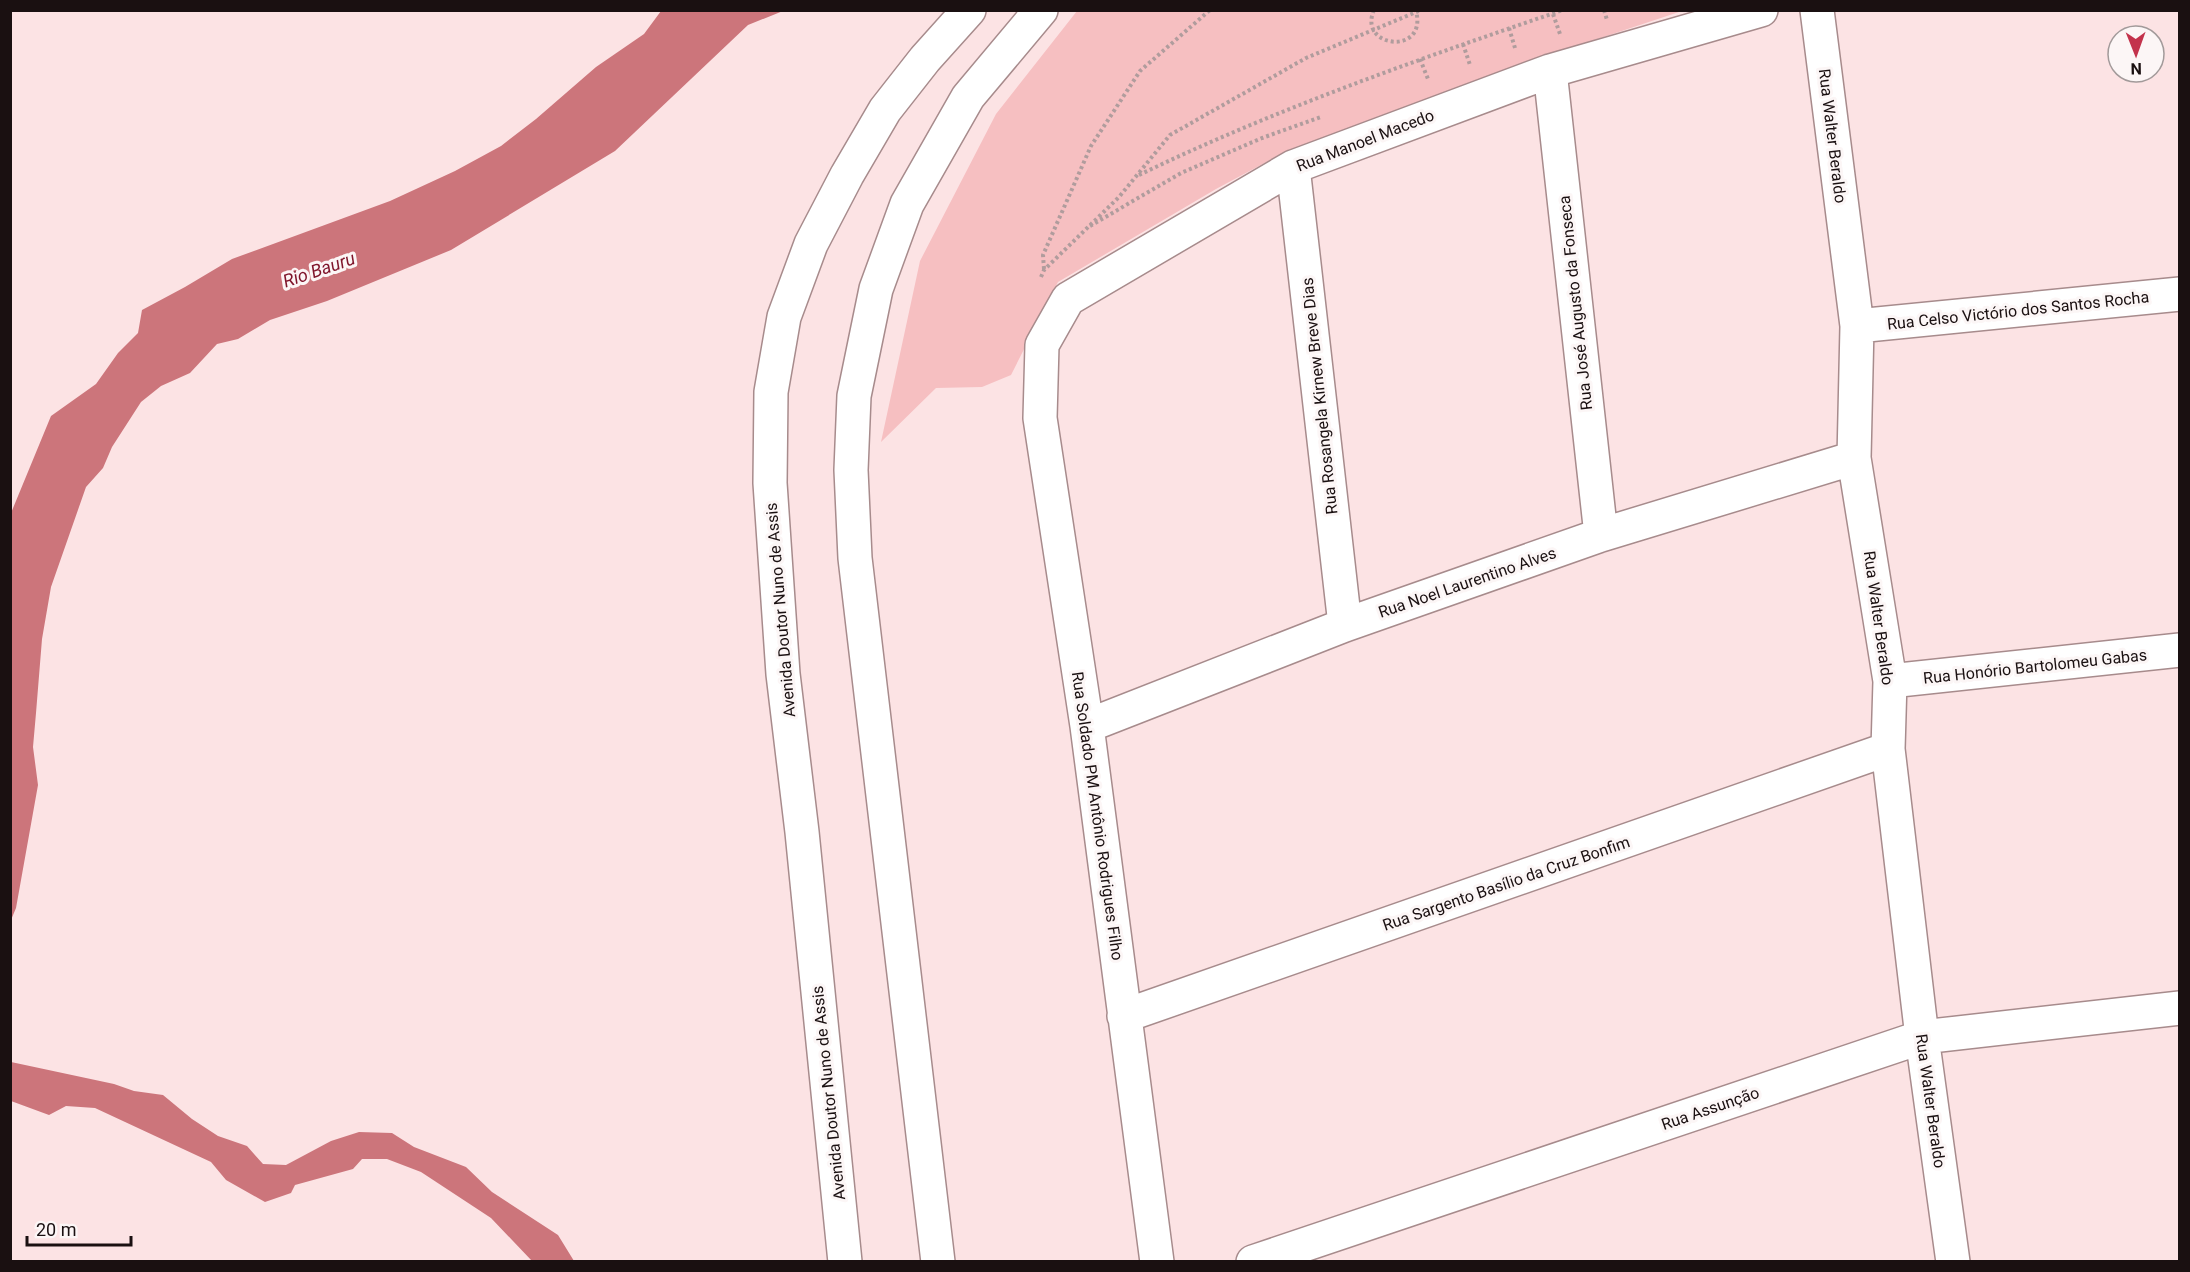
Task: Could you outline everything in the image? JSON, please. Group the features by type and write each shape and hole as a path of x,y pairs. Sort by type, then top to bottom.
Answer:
{"street":[{"name":"Avenida Doutor Nuno de Assis","path":"845,1262 802,832 783,674 770,483 771,392 784,317 811,244 885,110 925,59 969,10"},
{"path":"938,1262 855,558 851,470 854,396 876,289 907,204 968,97 1041,10"},
{"name":"Rua Manoel Macedo","path":"1040,372 1042,345 1068,299 1293,167 1550,71 1761,10"},
{"name":"Rua Walter Beraldo","path":"1817,10 1857,326 1854,458 1890,681 1888,749 1922,1037 1953,1262"},
{"name":"Rua José Augusto da Fonseca","path":"1550,71 1601,535"},
{"name":"Rua Rosangela Kirnew Breve Dias","path":"1293,167 1345,625"},
{"name":"Rua Celso Victório dos Santos Rocha","path":"1857,326 2180,294"},
{"name":"Rua Soldado PM Antônio Rodrigues Filho","path":"1040,372 1040,418 1087,726 1157,1262"},
{"name":"Rua Noel Laurentino Alves","path":"1087,726 1345,625 1601,535 1854,458"},
{"name":"Rua Honório Bartolomeu Gabas","path":"1890,681 2180,650"},
{"name":"Rua Sargento Basílio da Cruz Bonfim","path":"1124,1016 1888,749"},
{"name":"Rua Assunção","path":"1253,1262 1922,1037 2180,1008"}],"path":[{"path":"1210,10 1140,71 1091,146 1043,255 1044,270 1119,197 1170,135 1306,58 1418,11"},
{"path":"1374,10 1371,15 1374,30 1385,41 1400,42 1407,39 1416,27 1418,11"},
{"path":"1473,10 1486,10"},
{"path":"1136,177 1178,156 1323,95 1563,10"},
{"path":"1552,14 1562,37"},
{"path":"1509,28 1516,52"},
{"path":"1463,44 1471,69"},
{"path":"1420,59 1428,79"}],"shaded area":[{"path":"1077,11 1682,11 1528,62 1283,153 1216,189 1058,282 1011,375 982,387 936,388 881,442 920,261 996,114"}],"water":[{"name":"Rio Bauru","path":"661,11 783,11 748,25 615,151 451,250 327,301 270,320 238,339 217,344 190,373 161,386 141,402 112,447 103,468 86,487 51,587 42,639 33,747 38,785 16,908 11,920 11,513 51,416 96,384 118,353 138,333 142,310 232,259 390,201 455,171 501,146 596,67 644,34"},
{"path":"11,1062 114,1084 134,1091 163,1095 192,1119 218,1136 247,1146 263,1164 286,1165 331,1141 359,1132 392,1133 414,1147 466,1167 492,1192 558,1235 574,1261 532,1261 491,1218 421,1172 387,1159 362,1159 353,1169 295,1185 291,1193 265,1202 226,1180 211,1162 95,1108 66,1106 49,1115 11,1101"}]}
